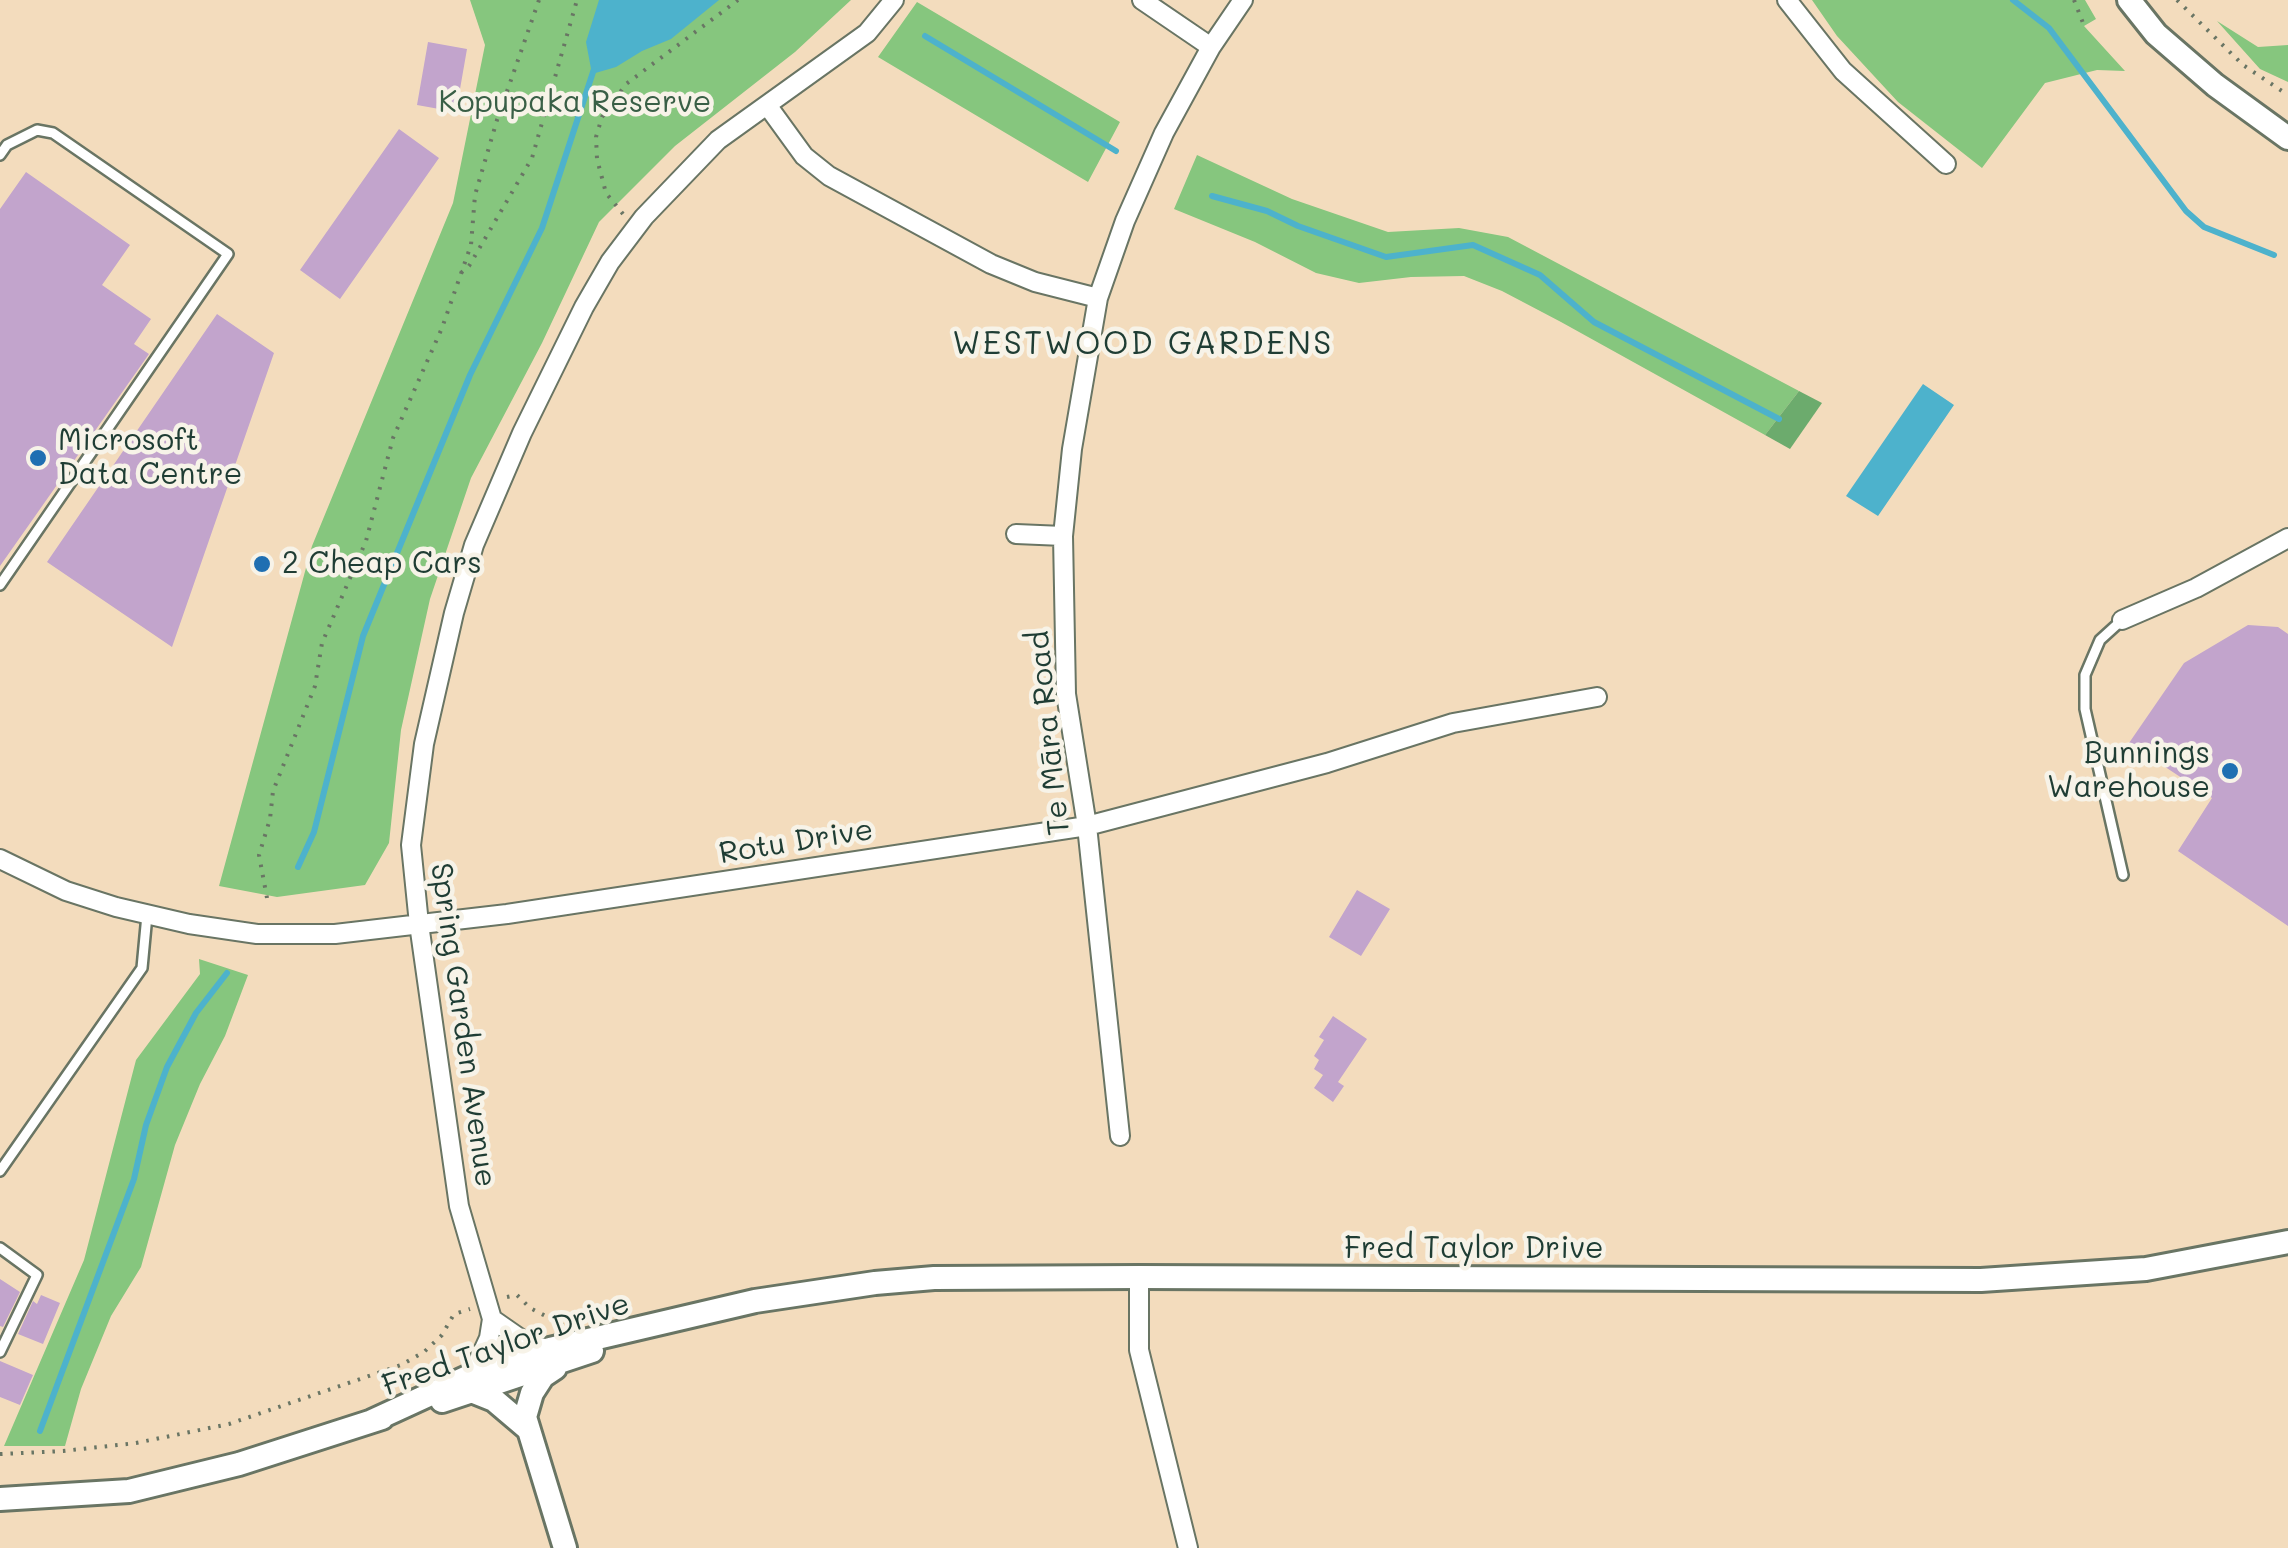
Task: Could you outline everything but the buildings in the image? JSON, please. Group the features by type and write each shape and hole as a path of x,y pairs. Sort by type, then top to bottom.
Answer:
{"main road":[{"path":"2129,0 2171,47 2288,138"},
{"name":"Fred Taylor Drive","path":"0,1498 130,1491 239,1464 473,1383 660,1324 772,1298 876,1283 934,1278 1138,1277 1981,1280 2146,1269 2288,1242"},
{"path":"555,1357 532,1394 525,1417 565,1548"},
{"path":"473,1383 527,1428"}],"street":[{"name":"Spring Garden Avenue","path":"492,1319 459,1206 419,924 412,845 424,744 474,545 497,488 584,307 610,262 672,184 718,140 867,33 894,0"},
{"path":"1142,0 1211,46"},
{"name":"Te Māra Road","path":"1120,1136 1087,826 1066,694 1063,536 1072,449 1098,298 1125,221 1164,133 1211,46 1243,0"},
{"path":"1787,0 1843,71 1946,164"},
{"path":"768,105 804,156 829,176 991,264 1035,282 1098,298"},
{"path":"1016,534 1063,536"},
{"path":"2122,620 2196,588 2288,538"},
{"name":"Rotu Drive","path":"0,858 66,890 147,915 257,934 335,934 527,911 1087,826 1327,763 1454,723 1597,696"},
{"path":"1138,1277 1140,1350 1188,1548"},
{"path":"473,1383 492,1319 555,1357"}],"lane":[{"path":"0,155 8,145 37,130 53,134 228,254 0,586"},
{"path":"2122,620 2100,640 2085,675 2085,709 2122,875"},
{"path":"0,1171 142,968 147,915"},
{"path":"0,1248 37,1275 0,1352"}],"path":[{"path":"267,898 259,855 270,820 273,791 315,686 322,643 366,542 393,438 442,328 471,245 476,195 486,158 540,0"},
{"path":"461,273 469,266 532,158 577,0"},
{"path":"624,214 606,193 597,160 596,137 602,118 626,84 738,0"},
{"path":"2074,0 2083,23"},
{"path":"2178,0 2243,65 2288,94"},
{"path":"500,1299 516,1295 530,1308 573,1329"},
{"path":"0,1454 136,1443 229,1424 401,1366 442,1335 454,1314 474,1308"}],"green space":[{"name":"Kopupaka Reserve","path":"470,0 851,0 795,52 675,146 599,222 542,343 471,478 430,599 401,730 389,843 365,885 277,897 219,886 312,546 453,203 485,45"},
{"path":"1812,0 2085,0 2096,19 2084,26 2125,71 2097,70 2045,83 1982,168 1898,102 1837,36"},
{"path":"917,2 1120,122 1088,182 878,57"},
{"path":"2217,21 2258,47 2288,45 2288,82 2260,69"},
{"path":"1197,155 1292,199 1388,232 1459,228 1508,237 1799,391 1765,435 1561,322 1464,276 1359,283 1316,273 1255,242 1174,209"},
{"path":"1799,391 1822,403 1790,449 1765,435"},
{"path":"199,959 248,975 175,1145 141,1267 111,1316 81,1389 65,1446 4,1446 84,1260 136,1060 200,974"}],"water":[{"path":"599,0 719,0 671,39 616,67 592,74 586,42"},
{"path":"1923,384 1954,405 1878,516 1846,496"}],"waterway":[{"path":"2013,0 2049,28 2186,211 2204,227 2274,255"},
{"path":"925,36 1116,151"},
{"path":"298,867 314,832 363,636 470,375 542,228 594,69"},
{"path":"1212,196 1267,211 1386,257 1473,245 1540,275 1594,322 1779,419"},
{"path":"40,1431 134,1179 146,1125 167,1067 196,1013 227,973"}],"place":[{"name":"Microsoft Data Centre","path":"38,458"},
{"name":"2 Cheap Cars","path":"262,564"},
{"name":"Bunnings Warehouse","path":"2230,771"}],"district":[{"name":"WESTWOOD GARDENS","path":"1143,344"}]}
